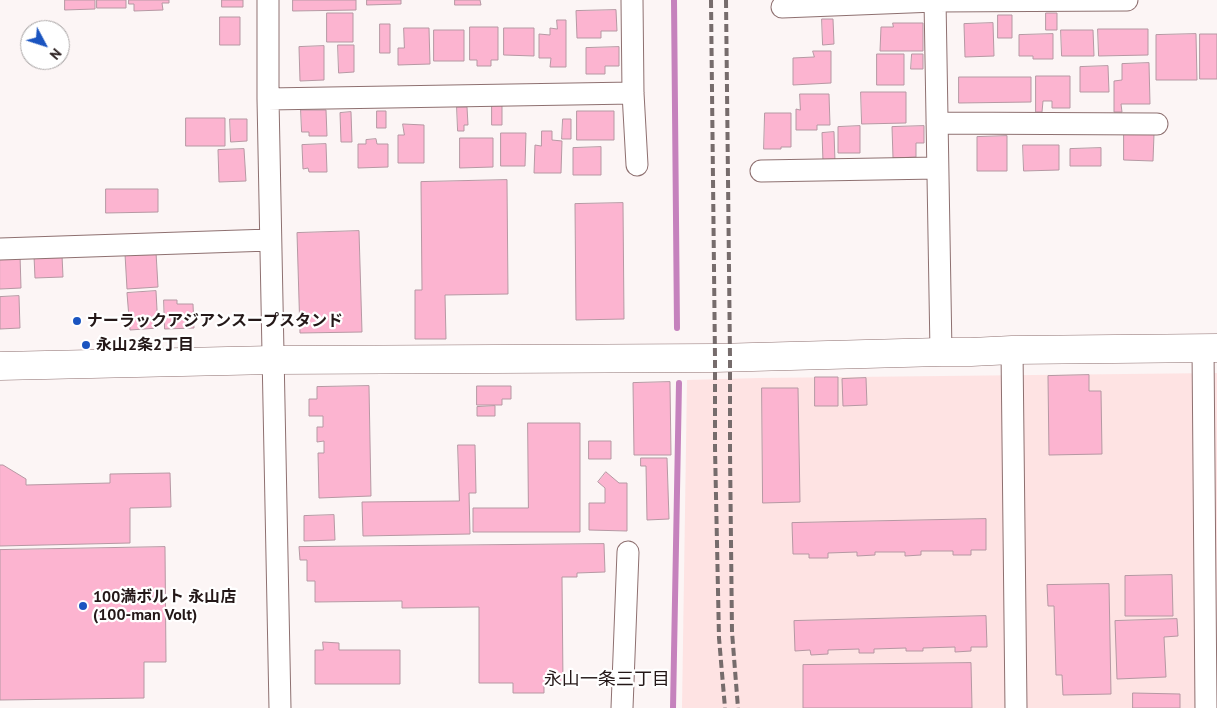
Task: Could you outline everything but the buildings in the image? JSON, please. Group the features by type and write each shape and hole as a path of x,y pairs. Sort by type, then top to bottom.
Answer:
{"street":[{"path":"268,0 270,240 280,708"},
{"path":"632,0 637,165"},
{"path":"782,6 935,1 1127,0"},
{"path":"935,1 941,352"},
{"path":"268,99 634,93"},
{"path":"937,124 1158,124"},
{"path":"761,171 938,168"},
{"path":"0,249 270,240"},
{"path":"0,366 273,360 715,358 1012,350 1210,348 1206,708"},
{"path":"1012,350 1016,708"},
{"path":"622,708 628,552"}],"shaded area":[{"path":"1217,373 1217,708 682,708 687,380"}],"waterway":[{"path":"674,0 677,328"},
{"path":"673,708 679,383"}],"railway":[{"path":"711,0 715,448 719,638 725,708"},
{"path":"726,0 732,632 738,708"}],"place":[{"name":"ナーラックアジアンスープスタンド","path":"77,321"},
{"name":"永山2条2丁目","path":"86,345"},
{"name":"100満ボルト 永山店 (100-man Volt)","path":"83,606"}],"district":[{"name":"永山一条三丁目","path":"607,680"}]}
